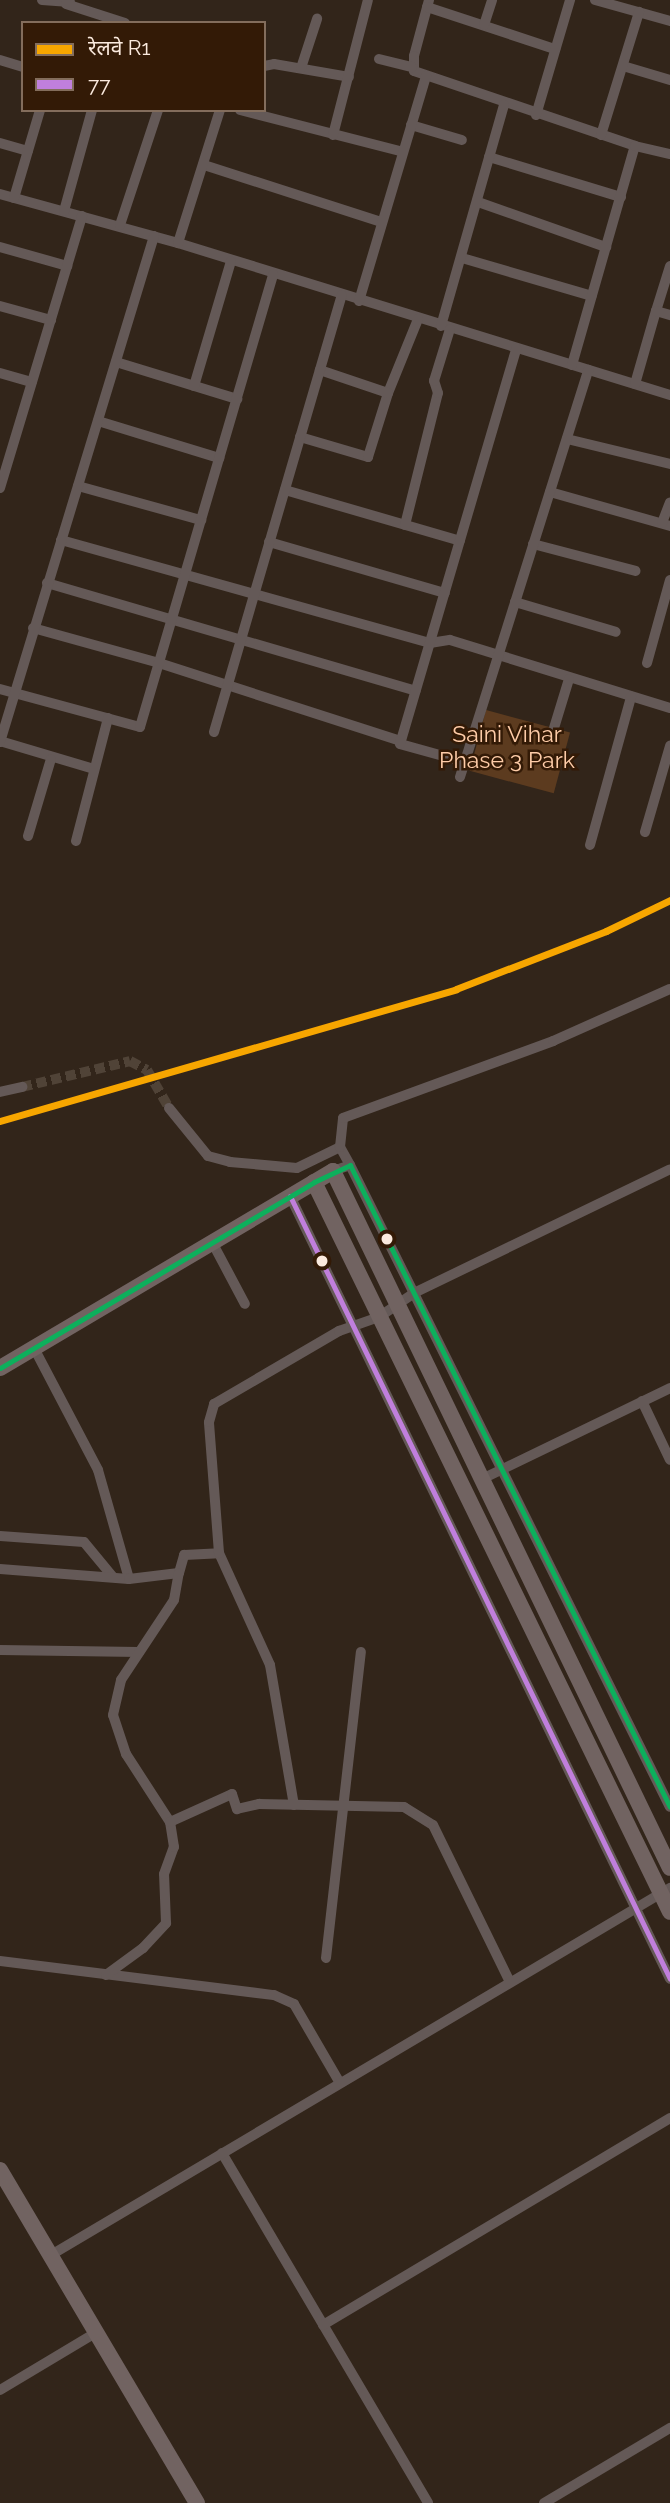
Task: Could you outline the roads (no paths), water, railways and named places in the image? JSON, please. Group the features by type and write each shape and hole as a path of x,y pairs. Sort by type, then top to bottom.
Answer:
{"street":[{"path":"42,0 69,2 120,21"},
{"path":"333,135 368,0"},
{"path":"484,25 492,0"},
{"path":"536,115 570,0"},
{"path":"595,0 670,21"},
{"path":"412,67 428,3 555,49"},
{"path":"601,135 639,12"},
{"path":"301,68 317,19"},
{"path":"379,59 412,67 426,76 504,105 635,146 670,154"},
{"path":"0,60 21,66"},
{"path":"266,66 301,68 349,77"},
{"path":"622,66 670,80"},
{"path":"359,301 426,76"},
{"path":"405,525 438,393 434,381 461,258 504,105"},
{"path":"14,198 39,112"},
{"path":"64,211 91,112"},
{"path":"120,226 157,112"},
{"path":"178,243 219,112"},
{"path":"247,112 403,152"},
{"path":"411,125 461,140"},
{"path":"0,144 27,151"},
{"path":"572,365 635,146"},
{"path":"489,157 621,197"},
{"path":"204,165 382,222"},
{"path":"0,194 178,243 670,395"},
{"path":"478,202 606,247"},
{"path":"0,488 82,216"},
{"path":"94,769 51,759 0,742 154,236"},
{"path":"0,247 67,267"},
{"path":"461,258 592,296"},
{"path":"194,386 231,261"},
{"path":"635,384 670,265"},
{"path":"0,689 140,727 273,274"},
{"path":"214,732 342,295"},
{"path":"0,306 51,320"},
{"path":"656,311 670,315"},
{"path":"300,437 368,457 388,393 418,319"},
{"path":"401,741 516,349"},
{"path":"116,362 237,399"},
{"path":"320,370 388,393"},
{"path":"460,777 588,370"},
{"path":"0,373 32,382"},
{"path":"98,421 219,458"},
{"path":"567,439 670,464"},
{"path":"0,441 13,445"},
{"path":"78,485 201,520"},
{"path":"285,490 460,541"},
{"path":"550,492 666,524 670,502"},
{"path":"61,540 255,590 430,643 450,640 498,658 670,708"},
{"path":"270,542 445,593"},
{"path":"533,544 636,571"},
{"path":"647,663 670,580"},
{"path":"47,583 416,691"},
{"path":"515,602 616,632"},
{"path":"33,628 228,684 465,762"},
{"path":"554,728 569,679"},
{"path":"590,845 631,697"},
{"path":"76,841 108,718"},
{"path":"645,832 670,746"},
{"path":"28,836 51,759"},
{"path":"670,989 553,1041 343,1118 340,1147 503,1468 670,1807"},
{"path":"0,1092 22,1087"},
{"path":"169,1108 208,1156 230,1162 304,1166 340,1147"},
{"path":"0,1368 314,1182 350,1165"},
{"path":"304,1166 665,1890 670,1912"},
{"path":"294,1805 270,1665 219,1553 211,1409 339,1331 355,1328 379,1317 397,1302 414,1293 670,1169"},
{"path":"333,1171 670,1868"},
{"path":"290,1196 670,1979"},
{"path":"212,1242 245,1304"},
{"path":"34,1348 98,1470 129,1579"},
{"path":"482,1479 670,1388"},
{"path":"642,1401 670,1460"},
{"path":"0,1536 84,1542 113,1577"},
{"path":"106,1975 143,1948 166,1923 164,1874 174,1847 170,1822 126,1754 113,1715 121,1680 174,1600 184,1555 219,1553"},
{"path":"0,1569 129,1579 179,1573"},
{"path":"0,1650 139,1652"},
{"path":"326,1958 361,1652"},
{"path":"170,1822 232,1794 237,1809 294,1805 404,1807 433,1825 510,1982"},
{"path":"51,2255 665,1890"},
{"path":"0,1961 284,2000 294,2004 340,2083"},
{"path":"323,2325 670,2118"},
{"path":"222,2153 428,2503"},
{"path":"0,2170 197,2503"},
{"path":"0,2390 97,2332"},
{"path":"544,2503 670,2428"}],"tunnel":[{"path":"22,1087 130,1061 147,1070 169,1108"}],"rail line":[{"name":"R1","path":"0,1121 456,989 606,931 670,900"}],"park label":[{"name":"Saini Vihar Phase 3 Park","path":"507,747"}]}
